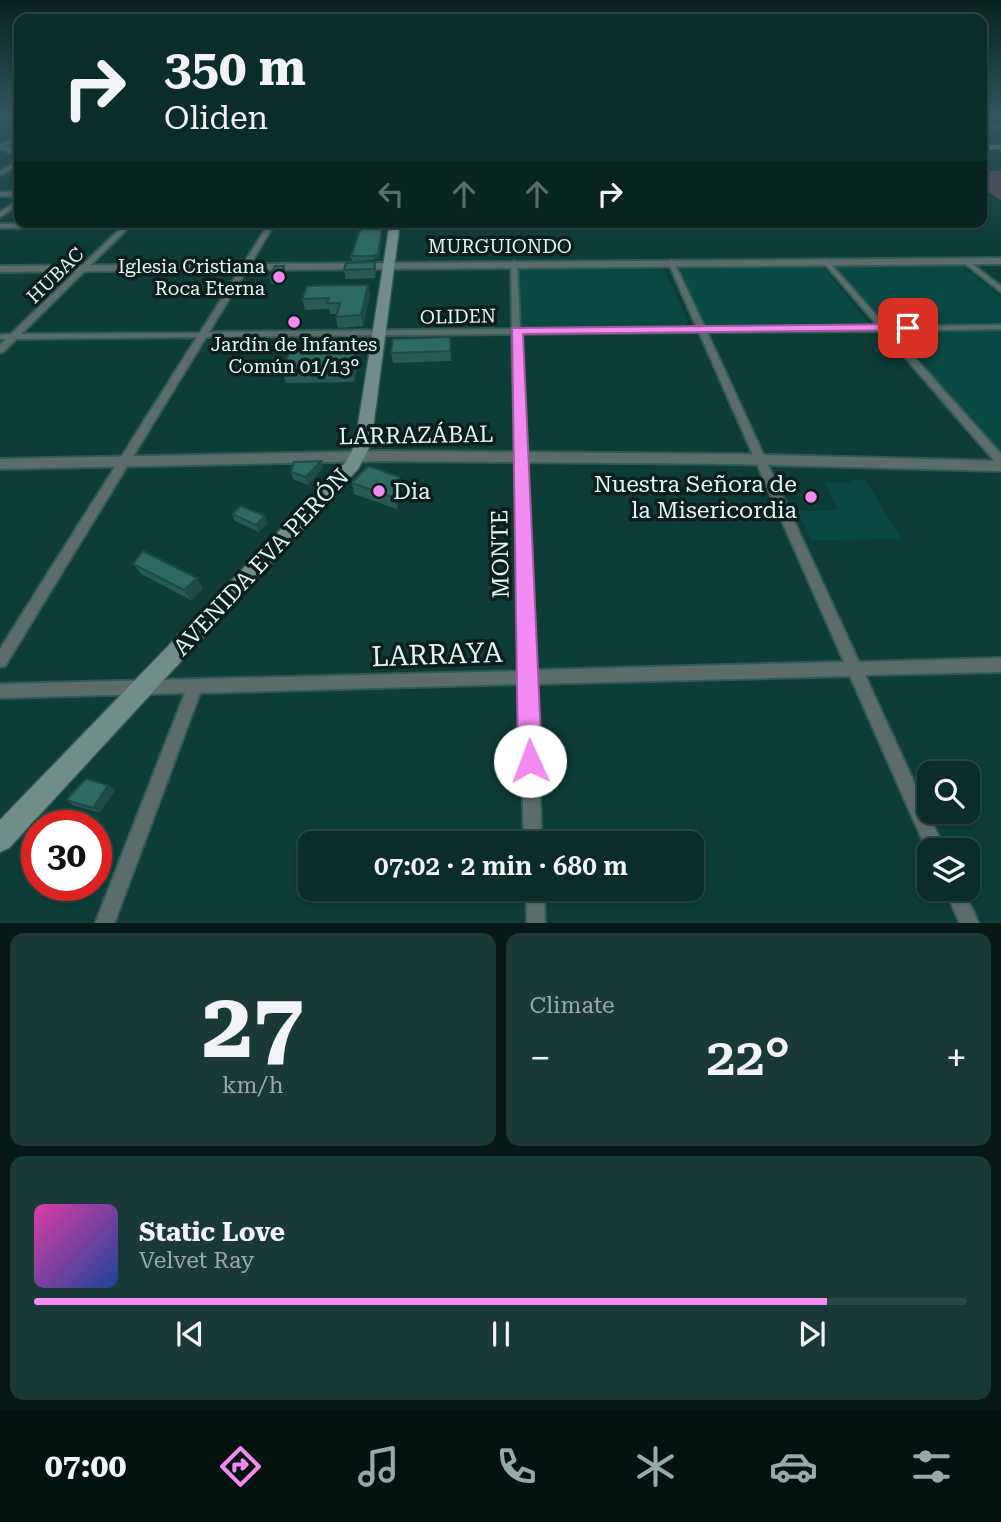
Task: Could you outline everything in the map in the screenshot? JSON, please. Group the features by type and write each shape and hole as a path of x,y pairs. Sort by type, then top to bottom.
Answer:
{"main road":[{"name":"AVENIDA EVA PERÓN","path":"0,839 346,474 357,458 363,443 382,333 394,228"}],"street":[{"name":"HUBAC","path":"0,350 125,228"},
{"path":"0,661 269,228"},
{"path":"825,261 1001,463"},
{"path":"965,261 1001,290"},
{"name":"MURGUIONDO","path":"0,269 1001,261"},
{"path":"670,262 931,838"},
{"name":"MONTE","path":"514,263 533,831"},
{"name":"OLIDEN","path":"0,337 1001,327"},
{"name":"LARRAZÁBAL","path":"0,464 522,457 1001,463"},
{"name":"LARRAYA","path":"0,691 1001,665"},
{"path":"104,923 194,688"},
{"path":"535,901 536,923"},
{"path":"960,901 970,923"}],"shaded area":[{"path":"987,171 1001,171 1001,200 987,191"},
{"path":"820,264 869,323 705,326 701,324 674,268 676,265"},
{"path":"959,264 1001,297 1001,323 884,323 830,265"},
{"path":"661,265 688,321 685,325 529,328 518,325 516,266"},
{"path":"1001,328 1001,458 890,330"},
{"path":"850,480 865,480 902,539 811,540 797,511 838,510 824,482 851,483"}],"building":[{"path":"361,228 382,228 378,254 351,256"},
{"path":"375,262 374,269 344,270 346,263"},
{"path":"275,266 284,266 279,277 269,277"},
{"path":"368,285 361,315 336,317 340,303 327,303 329,298 302,299 307,286"},
{"path":"450,337 450,351 391,353 393,339"},
{"path":"359,338 351,369 282,370 290,351 324,350 328,339"},
{"path":"321,461 306,477 291,472 294,462"},
{"path":"368,466 399,477 395,498 352,483"},
{"path":"241,506 265,516 256,525 232,514"},
{"path":"143,551 197,578 184,590 133,564"},
{"path":"86,779 108,785 93,808 66,800"}],"place":[{"name":"Iglesia Cristiana Roca Eterna","path":"279,277"},
{"name":"Jardín de Infantes Común 01/13°","path":"294,322"},
{"name":"Dia","path":"379,491"},
{"name":"Nuestra Señora de la Misericordia","path":"811,497"}],"route":[{"path":"530,761 516,331 908,328"}]}
